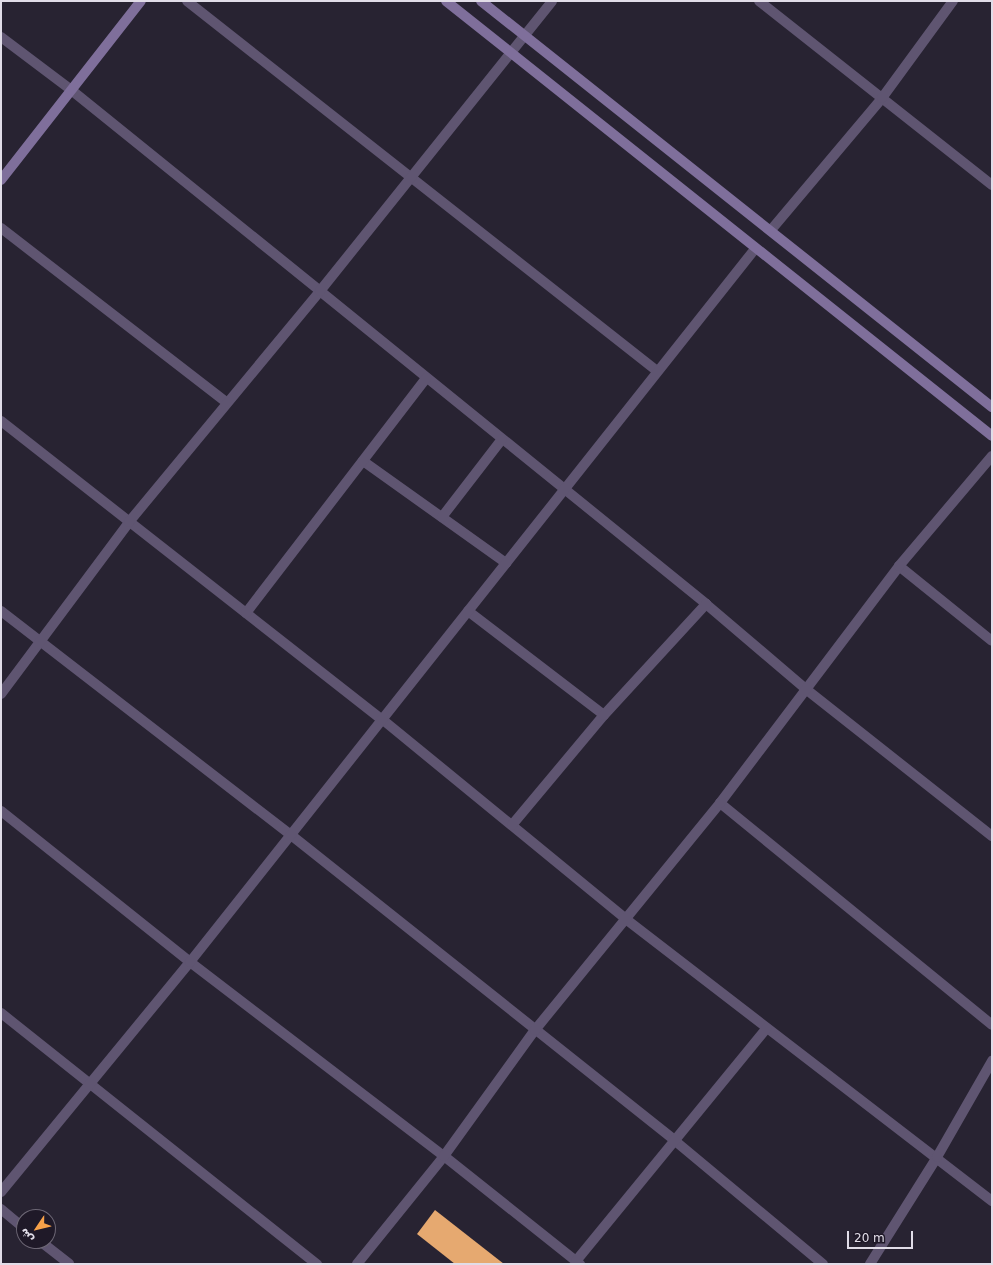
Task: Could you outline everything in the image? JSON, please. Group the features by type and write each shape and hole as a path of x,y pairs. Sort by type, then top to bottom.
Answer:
{"main road":[{"path":"1,180 70,89 141,1"},
{"path":"446,1 755,249 992,436"},
{"path":"481,1 992,407"}],"street":[{"path":"187,1 410,178 658,371"},
{"path":"1,694 129,522 226,402 320,290 523,35 552,1"},
{"path":"759,1 992,185"},
{"path":"771,230 882,98 953,1"},
{"path":"1,37 70,89 320,290 426,378 706,604 807,690 992,836"},
{"path":"1,228 226,402"},
{"path":"1,1192 88,1083 190,962 564,488 755,249"},
{"path":"246,613 426,378"},
{"path":"1,421 382,720 627,920 937,1157 992,1201"},
{"path":"442,517 502,439"},
{"path":"357,1264 444,1156 535,1030 627,920 720,803 807,690 899,566 992,456"},
{"path":"363,461 506,563"},
{"path":"899,566 992,641"},
{"path":"512,826 604,715 706,604"},
{"path":"1,611 291,835 674,1140 823,1264"},
{"path":"468,611 604,715"},
{"path":"720,803 992,1025"},
{"path":"1,811 190,962 444,1156 578,1262 674,1140 767,1028"},
{"path":"1,1013 317,1264"},
{"path":"870,1264 937,1157 992,1061"},
{"path":"1,1210 16,1222"},
{"path":"50,1249 69,1264"}],"building":[{"path":"435,1210 504,1264 455,1264 417,1234"}]}
